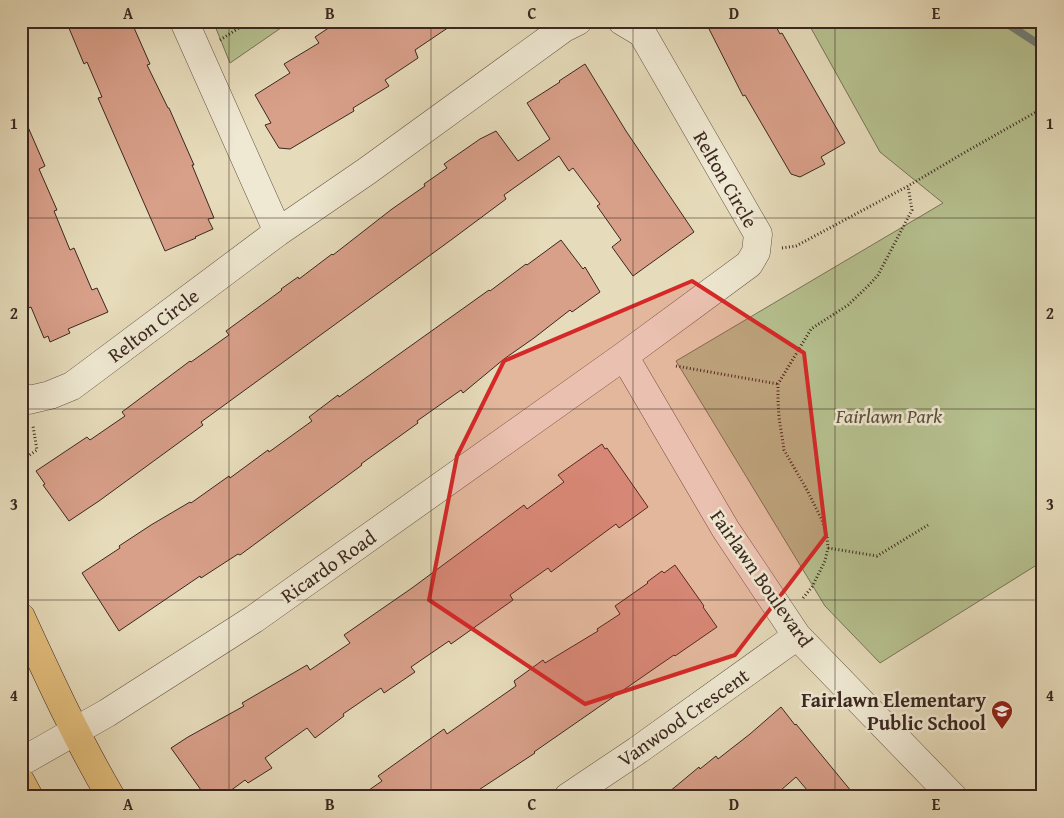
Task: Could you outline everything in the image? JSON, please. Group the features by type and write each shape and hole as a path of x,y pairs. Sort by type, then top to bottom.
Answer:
{"main road":[{"path":"21,617 50,683 111,797"},
{"path":"21,782 29,797"}],"street":[{"path":"184,21 278,232"},
{"name":"Relton Circle","path":"25,398 50,395 72,386 278,232 367,171 564,28 578,21"},
{"name":"Relton Circle","path":"622,21 642,33 758,234 756,252 749,264 624,356"},
{"name":"Fairlawn Boulevard","path":"624,356 726,530 797,636 953,797"},
{"name":"Ricardo Road","path":"21,762 107,713 254,619 624,356"},
{"name":"Vanwood Crescent","path":"568,797 638,750 797,636"}],"path":[{"path":"198,53 250,21"},
{"path":"756,252 796,246 908,186 1043,108"},
{"path":"781,613 802,598 812,588 825,561 828,548 822,520 784,450 779,417 778,384 811,329 848,305 878,275 912,210 908,186"},
{"path":"676,366 778,384"},
{"path":"21,461 37,450 25,398"},
{"path":"828,548 877,556 928,525"}],"highlighted area":[{"path":"692,281 804,353 826,536 735,655 585,704 429,600 457,456 504,361"}],"green space":[{"path":"213,21 291,21 230,63"},
{"name":"Fairlawn Park","path":"807,21 1043,21 1043,561 880,663 825,606 676,361 943,203 880,152"}],"building":[{"path":"66,21 131,21 150,64 147,65 169,108 194,165 192,165 214,218 208,219 213,229 165,251 98,98 102,97 87,62 84,64"},
{"path":"339,21 458,21 415,50 418,58 385,80 389,86 353,108 354,111 290,149 279,148 265,125 271,123 255,95 290,73 284,64 319,43 315,37"},
{"path":"705,21 773,21 780,34 782,33 845,143 821,157 825,164 800,177 791,174 745,95 743,96"},
{"path":"585,64 626,131 694,232 633,276 612,247 621,240 597,206 600,204 573,168 569,171 559,156 504,195 506,199 451,240 201,422 203,425 69,521 43,485 45,484 36,471 87,437 90,440 125,416 122,412 190,361 229,335 226,331 281,289 333,255 425,186 424,184 447,168 444,164 480,139 496,131 518,161 550,139 527,103"},
{"path":"21,111 45,166 39,169 57,210 54,211 70,250 74,248 92,290 97,288 108,312 68,329 70,333 50,342 48,336 44,338 31,307 21,311"},
{"path":"561,240 583,269 585,267 600,292 572,312 570,310 504,359 463,393 461,390 417,421 418,423 240,555 238,554 201,578 200,576 119,631 82,573 151,525 191,503 229,476 230,478 268,450 269,452 312,421 309,417 338,395 339,397"},
{"path":"602,444 605,449 607,448 648,507 619,528 616,524 551,572 548,568 510,595 513,600 451,644 449,641 411,667 415,672 384,693 381,688 343,714 344,716 315,738 307,728 265,758 272,768 248,783 245,780 222,797 206,797 171,748 244,706 242,703 307,665 310,670 350,643 344,635 412,588 524,505 527,509 564,482 558,475"},
{"path":"675,565 717,627 468,797 359,797 382,781 378,776 444,729 447,734 516,686 514,681 543,660 545,663 598,631 597,629 620,614 615,606 662,571 664,573"},
{"path":"781,707 856,797 813,797 796,777 773,797 663,797 699,767 700,769 716,756 718,759"}],"waterway":[{"path":"1003,21 1043,47"}],"place":[{"name":"Fairlawn Elementary Public School","path":"1002,730"}]}
